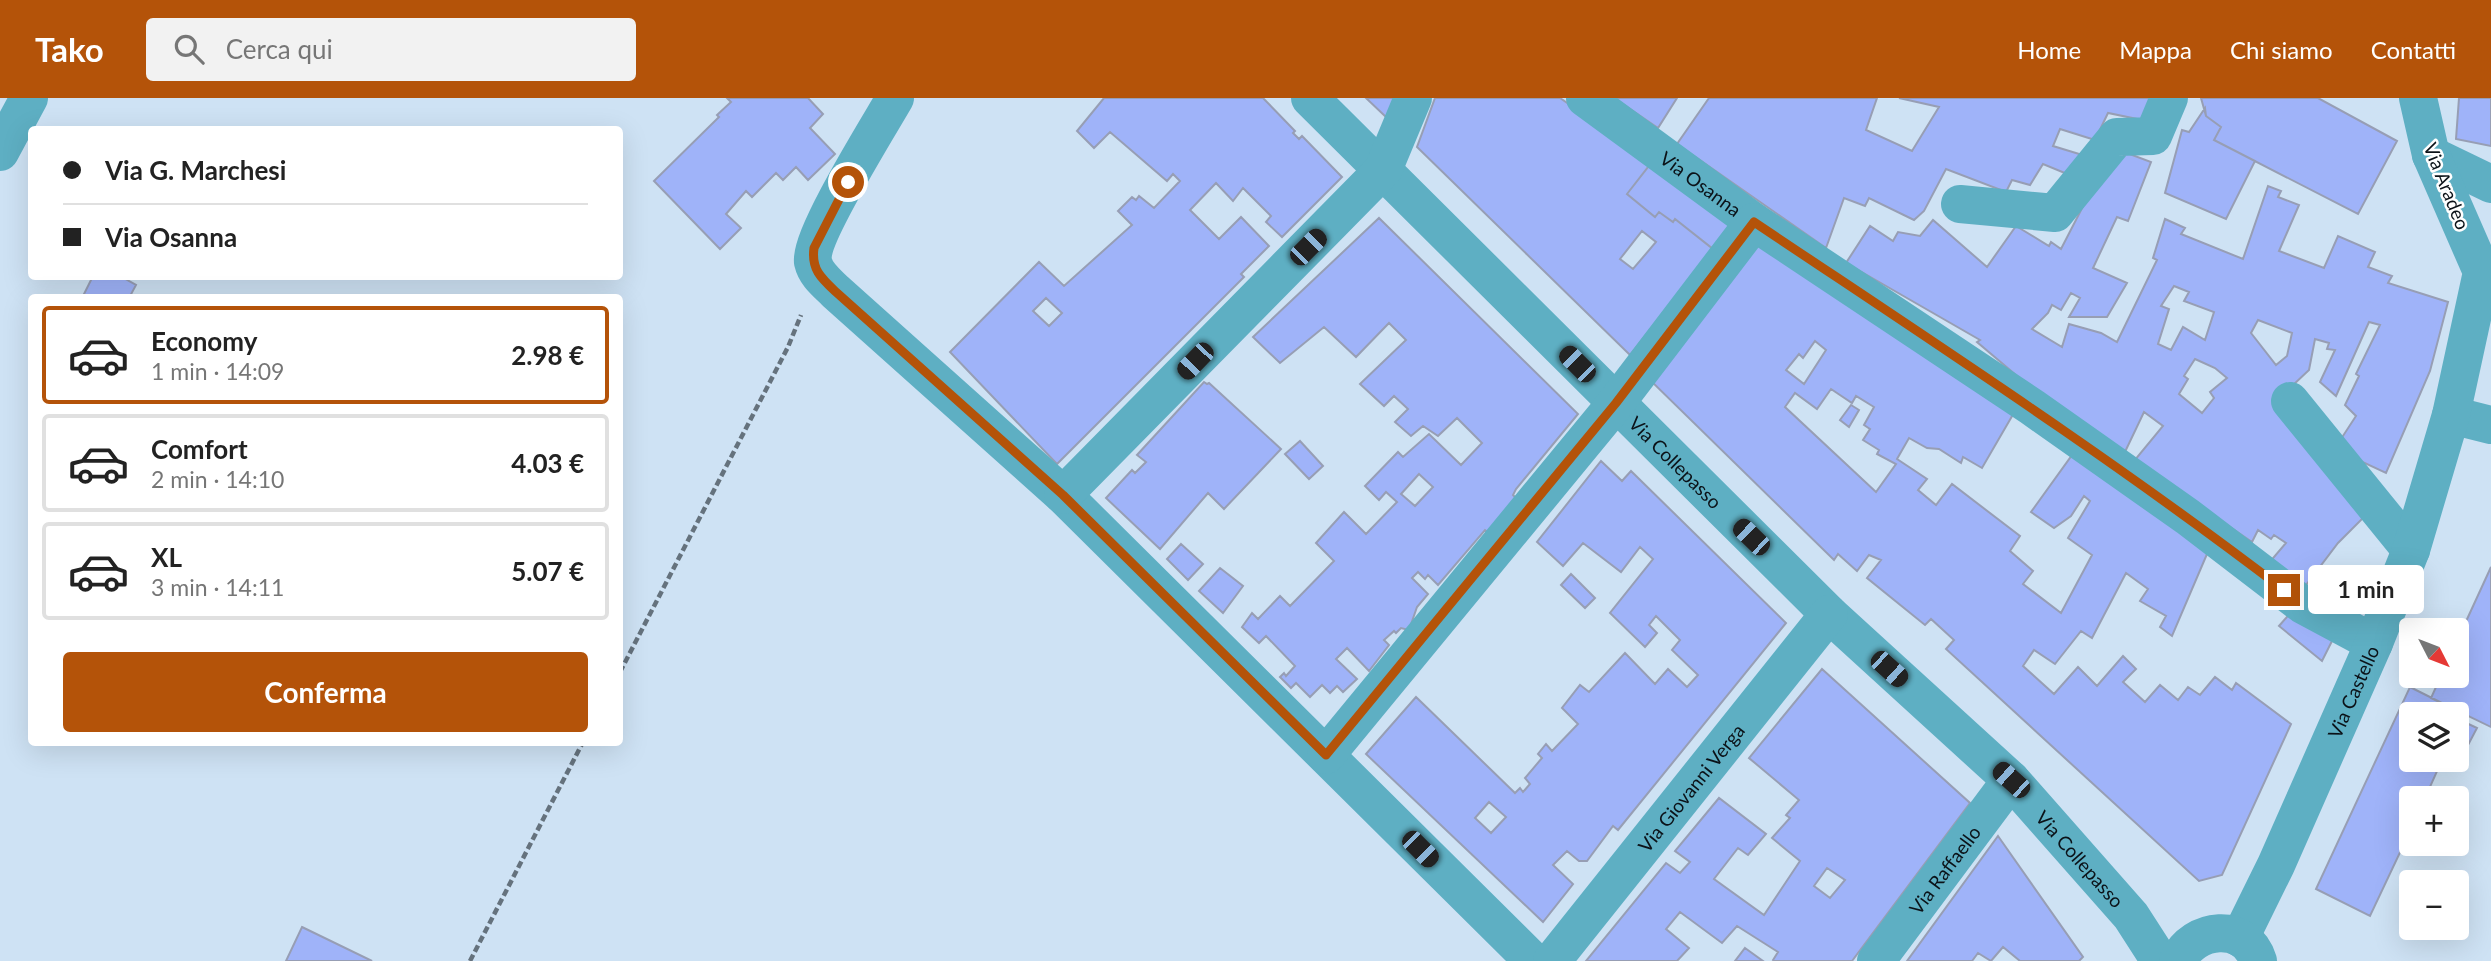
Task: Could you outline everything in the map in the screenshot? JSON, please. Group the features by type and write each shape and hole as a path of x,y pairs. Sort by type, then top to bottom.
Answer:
{"street":[{"path":"0,152 29,98"},
{"path":"895,98 814,248 816,271 836,292 1063,495 1533,961"},
{"name":"Via Collepasso","path":"1310,98 1829,614 2011,780 2131,916 2160,961"},
{"path":"1063,495 1384,170 1413,98"},
{"name":"Via Osanna","path":"1585,98 1754,222 2043,415 2188,517 2303,605 2374,643"},
{"path":"1960,204 2055,213 2117,137 2153,136 2169,98"},
{"name":"Via Aradeo","path":"2418,98 2431,155 2482,272"},
{"path":"2431,155 2491,184"},
{"path":"1326,755 1616,403 1754,222"},
{"name":"Via Castello","path":"2249,950 2276,865 2374,643 2411,550 2451,415 2482,272"},
{"path":"2290,401 2411,550"},
{"path":"2451,415 2491,425"},
{"name":"Via Giovanni Verga","path":"1552,961 1829,614"},
{"name":"Via Raffaello","path":"1876,961 2011,780"},
{"name":"Via Collepasso","path":"2131,916 2164,930 2188,949 2213,933 2227,933 2249,950"}],"path":[{"path":"623,666 788,347 816,271"},
{"path":"470,961 581,746"}],"building":[{"path":"727,98 808,98 823,114 810,128 835,154 808,180 796,167 783,180 776,173 752,197 746,191 726,214 741,228 720,249 654,181 719,117 717,115 731,102"},
{"path":"1104,98 1263,98 1295,131 1293,133 1299,139 1302,136 1342,177 1282,237 1266,222 1271,216 1243,188 1233,201 1216,183 1190,210 1219,239 1241,217 1269,246 1241,274 1244,277 1057,464 950,352 1039,262 1064,286 1132,225 1118,211 1132,197 1136,200 1139,196 1154,208 1180,181 1173,174 1167,181 1110,132 1094,148 1077,131","holes":["1046,298 1062,313 1049,326 1033,311"]},
{"path":"1366,98 1395,98 1387,118"},
{"path":"1435,98 1560,98 1652,162 1627,194 1655,217 1659,212 1673,222 1675,219 1713,249 1630,355 1417,147","holes":["1642,231 1656,242 1633,269 1620,259"]},
{"path":"1614,98 1677,98 1658,128"},
{"path":"1709,98 1877,98 1866,130 1912,151 1939,107 1899,98 2156,98 2147,121 2108,113 2095,140 2060,129 2053,146 2086,156 2072,176 2043,164 2030,185 2012,180 2006,192 1946,169 1924,211 1914,220 1869,198 1865,206 1844,198 1826,248 1677,144"},
{"path":"2201,98 2318,98 2397,141 2358,214 2214,140 2221,127 2206,116"},
{"path":"2459,98 2491,98 2491,146 2456,139"},
{"path":"2205,108 2206,116 2221,127 2214,140 2255,161 2226,219 2165,193 2182,130 2189,132"},
{"path":"2127,153 2151,162 2128,221 2117,217 2093,268 2127,283 2107,317 2069,317 2080,298 2071,293 2061,310 2052,305 2032,329 2062,347 2069,324 2101,333 2117,342 2157,260 2153,258 2165,219 2185,228 2181,234 2243,259 2268,186 2281,191 2278,197 2299,205 2279,251 2324,268 2338,236 2375,252 2368,267 2392,276 2388,283 2448,302 2430,371 2386,473 2356,459 2339,442 2356,416 2345,405 2359,376 2356,374 2380,325 2369,322 2336,396 2320,382 2335,350 2327,349 2329,343 2315,339 2309,370 2273,404 2365,516 2338,543 2303,589 2268,564 2286,543 2274,535 2271,539 2258,530 2252,542 2134,461 2163,426 2144,412 2124,454 2036,392 1977,342 1980,340 1846,263 1870,226 1893,241 1898,232 1920,236 1933,220 1987,267 2016,226 2049,246 2051,242 2061,249 2096,181","holes":["2174,286 2189,292 2184,301 2214,312 2205,340 2183,327 2171,350 2158,344 2169,309 2161,306","2258,320 2292,333 2287,356 2276,365 2251,333","2195,359 2215,368 2227,378 2210,392 2214,398 2202,413 2179,394 2188,379 2184,376"]},
{"path":"1652,162 1732,223 1713,249 1675,219 1673,222 1659,212 1655,217 1627,194"},
{"path":"1379,218 1578,414 1516,489 1513,495 1518,500 1489,533 1485,530 1438,585 1428,575 1425,579 1418,572 1412,578 1428,594 1417,607 1409,630 1401,628 1384,640 1389,645 1369,671 1347,648 1336,659 1357,679 1343,692 1337,686 1330,693 1322,685 1310,697 1296,683 1291,688 1280,677 1284,673 1286,676 1295,666 1266,636 1259,643 1242,627 1252,613 1258,619 1280,596 1290,606 1334,561 1316,543 1344,512 1366,534 1397,502 1386,492 1379,500 1365,486 1398,452 1403,457 1429,434 1461,465 1482,443 1457,418 1438,436 1423,426 1411,436 1395,422 1408,409 1394,396 1384,406 1360,384 1406,340 1389,323 1356,357 1324,327 1280,363 1253,337","holes":["1419,474 1433,487 1415,506 1401,494"]},
{"path":"1758,239 2015,411 1982,468 1963,457 1961,463 1939,449 1927,448 1909,438 1897,459 1927,479 1918,490 1936,505 1952,484 2020,536 2010,551 2033,571 2023,584 2061,613 2092,555 2068,538 2090,501 2084,496 2071,516 2054,528 2031,512 2075,451 2210,547 2172,636 2160,627 2166,616 2140,601 2148,589 2126,573 2092,638 2081,631 2055,664 2034,650 2023,666 2054,694 2078,667 2097,686 2123,656 2136,669 2123,682 2145,702 2160,685 2178,700 2188,687 2200,695 2215,677 2232,690 2236,683 2291,724 2222,875 2199,881 1946,649 1954,640 1931,619 1925,625 1867,578 1881,560 1869,555 1857,571 1838,554 1834,560 1650,380","holes":["1815,341 1826,350 1804,384 1786,370 1799,354 1803,358","1831,389 1852,403 1856,396 1874,407 1864,425 1870,429 1863,440 1879,450 1877,454 1896,464 1876,492 1785,407 1795,393 1817,409"]},
{"path":"91,280 127,280 136,285 131,294 84,294"},
{"path":"1204,382 1209,383 1281,449 1224,509 1208,493 1160,549 1106,498 1132,470 1135,473 1146,462 1137,455"},
{"path":"1851,405 1859,410 1849,427 1840,420"},
{"path":"1300,441 1323,466 1309,479 1285,454"},
{"path":"1601,461 1622,481 1631,471 1786,623 1618,830 1613,826 1587,861 1579,861 1567,851 1553,865 1573,884 1543,922 1366,754 1416,697 1515,793 1520,788 1523,792 1530,784 1525,778 1542,758 1538,754 1546,744 1552,751 1578,724 1562,708 1580,685 1589,692 1625,653 1655,684 1668,669 1687,687 1698,675 1672,650 1680,640 1656,616 1649,625 1657,633 1645,647 1610,613 1653,559 1640,547 1621,572 1583,543 1563,566 1537,542","holes":["1489,802 1506,817 1491,833 1475,818"]},
{"path":"1181,544 1203,564 1188,580 1167,559"},
{"path":"2491,567 2491,727 2469,716 2469,702 2439,702 2431,698 2436,688 2469,688 2468,618"},
{"path":"1220,568 1243,586 1223,613 1199,591"},
{"path":"1571,574 1595,598 1585,608 1561,585"},
{"path":"2294,609 2334,637 2322,661 2279,626"},
{"path":"1822,669 1970,803 1852,961 1774,961 1778,952 1737,926 1722,943 1680,912 1666,929 1689,948 1677,961 1586,961 1666,863 1680,873 1690,862 1675,851 1719,798 1766,834 1748,855 1738,848 1714,879 1764,915 1800,861 1772,838 1790,818 1786,815 1799,800 1749,758","holes":["1827,868 1845,880 1830,898 1814,886"]},
{"path":"2412,688 2440,702 2403,702"},
{"path":"2399,711 2399,772 2437,772 2430,786 2399,786 2399,855 2370,916 2316,889"},
{"path":"2469,724 2477,728 2469,743"},
{"path":"1998,836 2083,957 2079,961 2020,961 2003,947 1991,961 1978,953 1972,961 1907,961"},
{"path":"302,927 372,961 286,961"},
{"path":"1745,948 1763,961 1735,961"}],"route":[{"path":"848,182 814,248 816,271 836,292 1063,495 1326,755 1616,403 1754,222 2032,407 2188,517 2284,590"}]}
